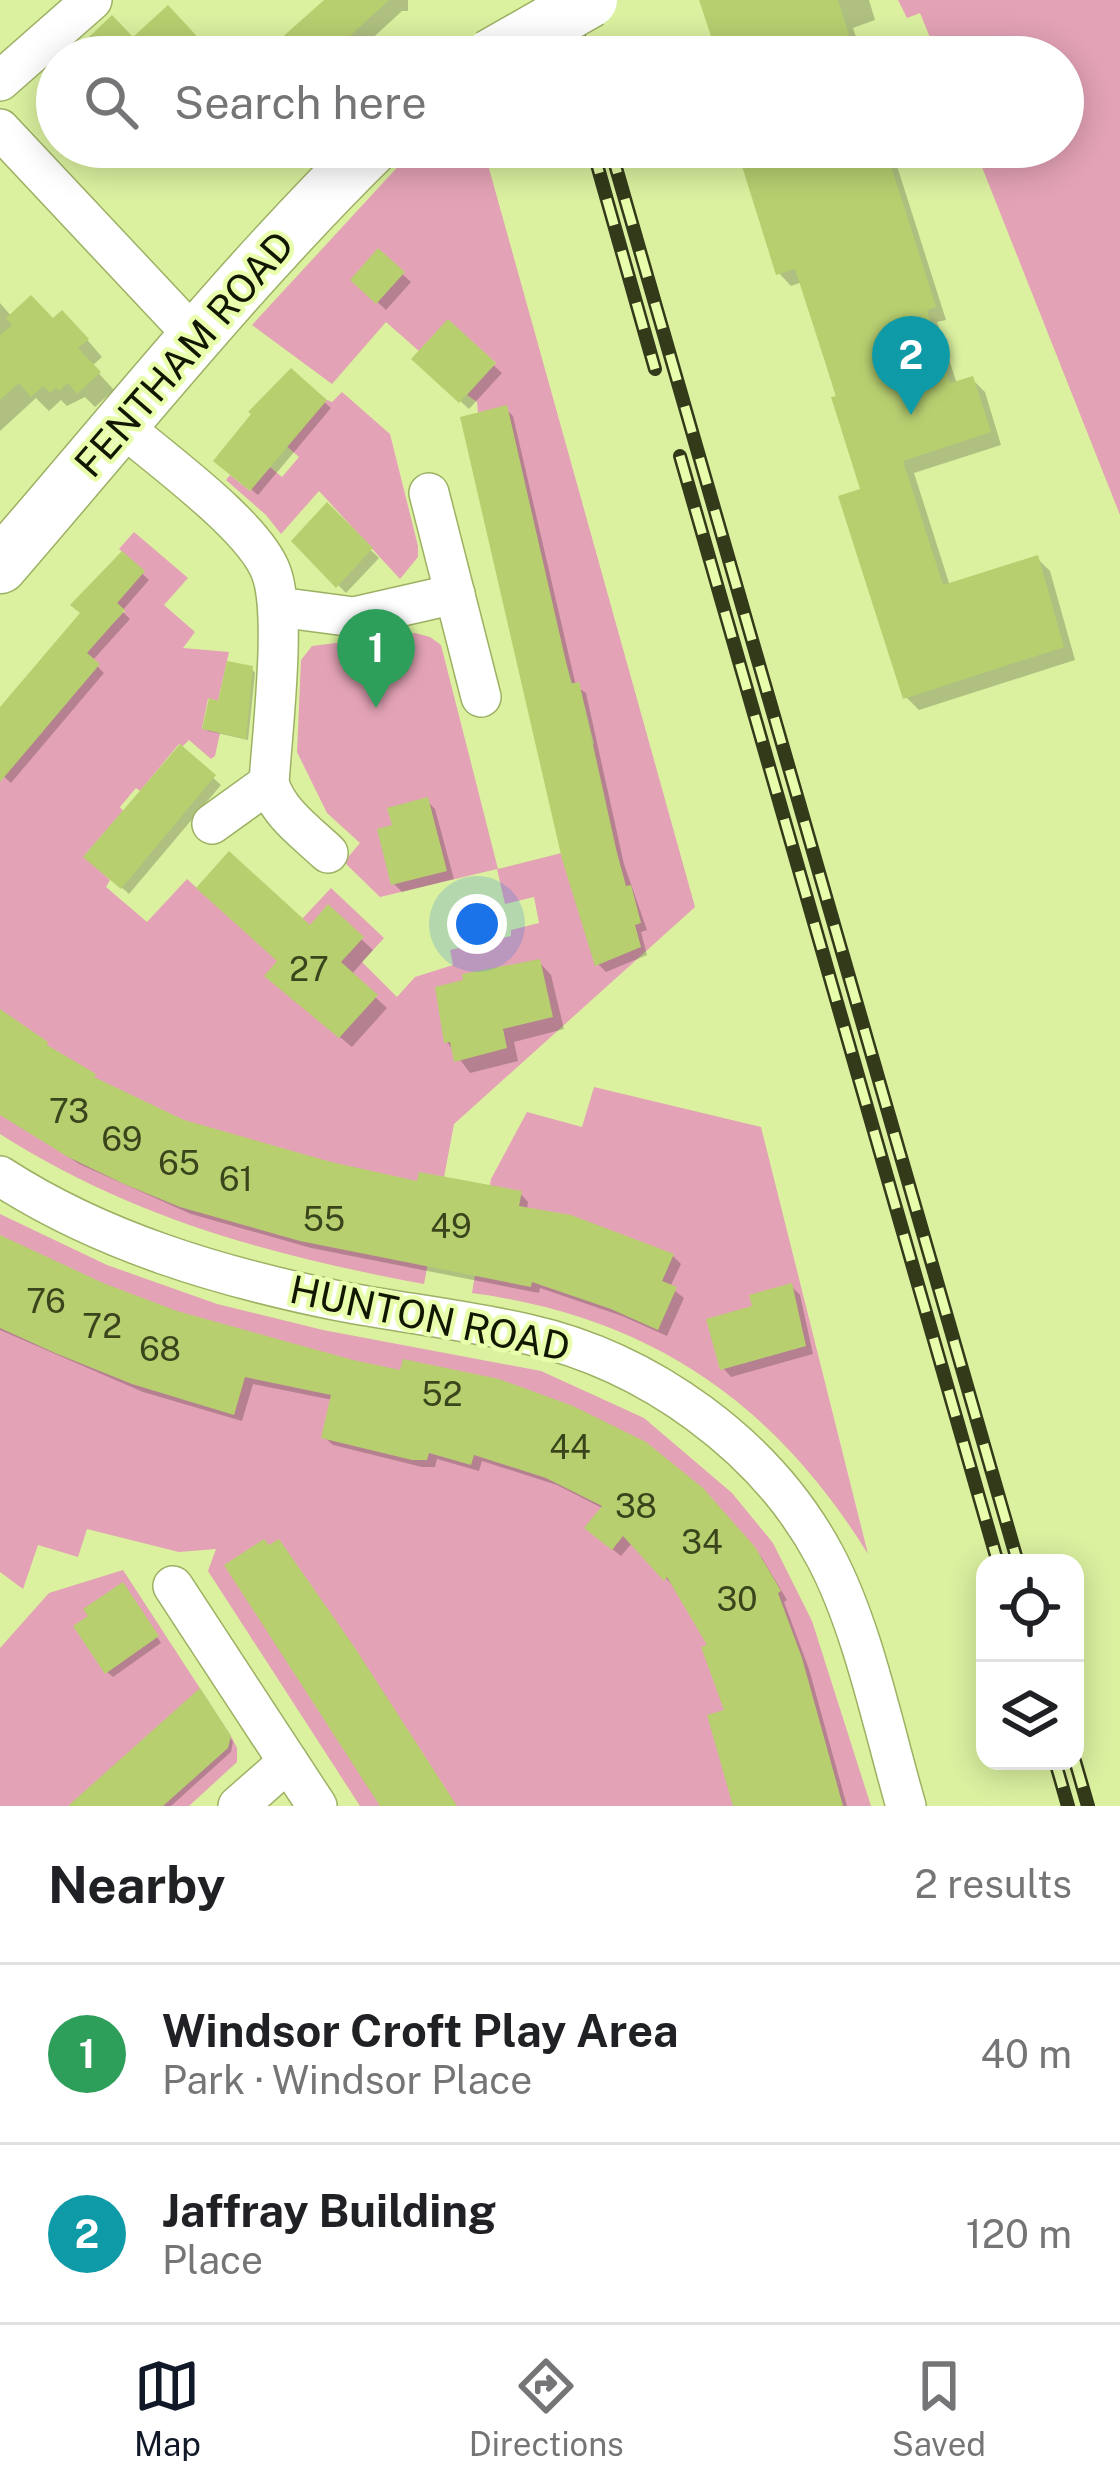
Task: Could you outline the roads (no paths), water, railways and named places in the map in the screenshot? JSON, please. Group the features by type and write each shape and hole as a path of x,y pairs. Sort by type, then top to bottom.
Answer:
{"street":[{"path":"51,36 92,0"},
{"path":"527,36 590,0"},
{"path":"0,81 36,49"},
{"path":"0,129 36,167"},
{"path":"37,168 196,338"},
{"name":"FENTHAM ROAD","path":"0,566 196,338 353,168"},
{"path":"121,425 260,551 272,574 278,607 269,783 284,812 328,853"},
{"path":"430,493 481,697"},
{"path":"278,607 354,616 454,594"},
{"path":"212,824 269,783"},
{"name":"HUNTON ROAD","path":"0,1176 68,1214 184,1262 335,1300 527,1334 593,1354 654,1384 712,1423 768,1478 824,1553 844,1597 906,1806"},
{"path":"173,1586 316,1806"},
{"path":"238,1806 288,1762"}],"railway":[{"path":"549,0 560,36"},
{"path":"568,0 579,36"},
{"path":"598,168 655,369"},
{"path":"616,168 1015,1554"},
{"path":"680,456 995,1554"},
{"path":"1058,1770 1068,1806"},
{"path":"1078,1770 1088,1806"}],"place":[{"name":"Jaffray Building","path":"911,415"},
{"name":"Windsor Croft Play Area","path":"376,708"}]}
